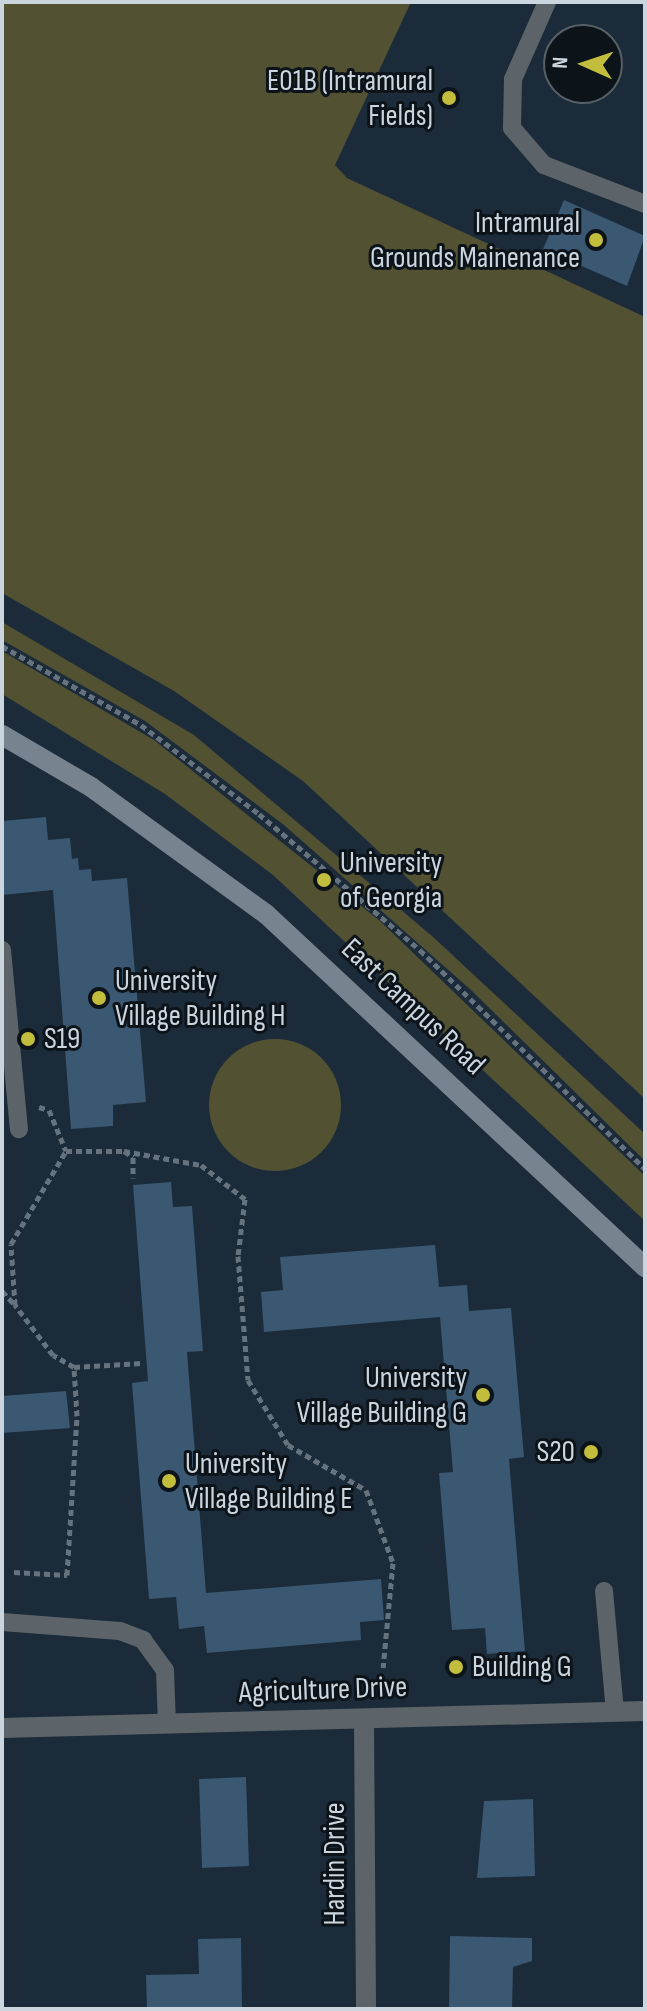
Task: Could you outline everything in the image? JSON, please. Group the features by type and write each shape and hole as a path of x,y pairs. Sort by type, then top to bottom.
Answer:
{"main road":[{"name":"East Campus Road","path":"2,735 91,787 266,914 645,1267"}],"street":[{"name":"Agriculture Drive","path":"2,1728 645,1711"},
{"name":"Hardin Drive","path":"364,1719 366,2009"}],"lane":[{"path":"547,2 513,79 512,128 544,165 645,204"},
{"path":"2,950 19,1129"},
{"path":"604,1591 615,1711"},
{"path":"2,1622 120,1631 143,1640 165,1670 167,1724"}],"path":[{"path":"2,646 141,725 259,814 420,950 645,1169"},
{"path":"17,1108 49,1110 66,1151"},
{"path":"66,1151 124,1151 201,1165 245,1199 238,1256 248,1380 288,1445 366,1490 393,1563 383,1668"},
{"path":"15,1305 11,1282 11,1244 66,1151"},
{"path":"124,1151 133,1157 133,1178"},
{"path":"11,1282 2,1290 53,1355 74,1367 142,1363"},
{"path":"14,1572 67,1575 74,1367"}],"shaded area":[{"path":"2,2 411,2 335,165 347,178 645,317 645,1099 303,781 174,691 2,593"},
{"path":"2,622 194,735 432,936 645,1134 645,1161 471,990 284,825 145,721 2,640"},
{"path":"2,651 154,740 380,921 645,1176 645,1221 273,875 165,794 2,694"},
{"path":"275,1039 300,1044 322,1058 336,1080 341,1105 336,1130 322,1152 300,1166 275,1171 250,1166 228,1152 214,1130 209,1105 214,1080 228,1058 250,1044"}],"building":[{"name":"Intramural Grounds Mainenance","path":"564,200 645,236 627,286 543,249"},
{"name":"University Village Building H","path":"46,817 48,840 70,838 72,859 78,858 79,870 91,869 92,881 127,878 146,1102 113,1105 113,1126 71,1129 53,890 2,895 2,821"},
{"name":"University Village Building E","path":"171,1182 173,1207 192,1206 203,1351 187,1352 206,1593 381,1579 384,1620 360,1622 361,1640 207,1653 204,1626 179,1629 176,1597 149,1599 132,1383 148,1381 133,1185"},
{"name":"University Village Building G","path":"435,1245 439,1287 467,1285 469,1311 511,1308 524,1457 509,1459 525,1651 487,1654 485,1628 452,1630 439,1473 453,1472 440,1317 264,1332 261,1292 283,1290 280,1257"},
{"path":"66,1391 70,1428 2,1433 2,1396"},
{"path":"246,1777 249,1866 202,1868 199,1779"},
{"path":"533,1799 535,1876 477,1878 484,1801"},
{"path":"450,1936 532,1938 532,1961 513,1967 512,2009 449,2009"},
{"path":"241,1938 242,2009 147,2009 146,1975 199,1974 198,1939"}],"place":[{"name":"E01B (Intramural Fields)","path":"449,98"},
{"name":"Intramural Grounds Mainenance","path":"596,240"},
{"name":"University of Georgia","path":"324,880"},
{"name":"University Village Building H","path":"99,998"},
{"name":"S19","path":"28,1039"},
{"name":"University Village Building G","path":"483,1395"},
{"name":"S20","path":"591,1452"},
{"name":"University Village Building E","path":"169,1481"},
{"name":"Building G","path":"456,1667"}]}
